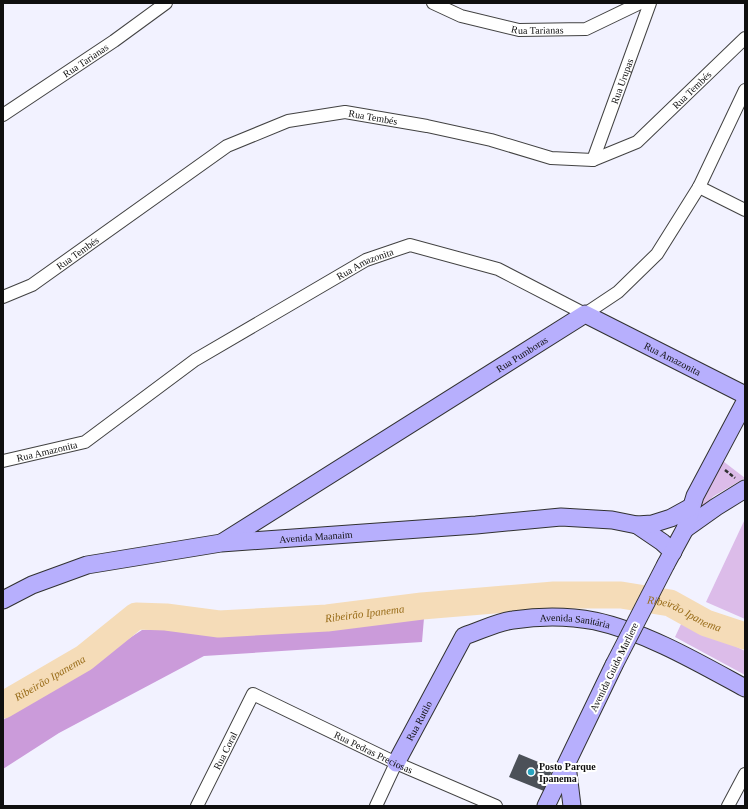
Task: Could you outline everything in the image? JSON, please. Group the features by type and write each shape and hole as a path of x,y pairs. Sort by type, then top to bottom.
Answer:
{"main road":[{"name":"Rua Amazonita","path":"585,314 745,395"},
{"name":"Rua Pumboras","path":"221,543 585,314"},
{"name":"Avenida Guido Marliere","path":"546,806 614,665 685,529 692,507 712,462 745,402"},
{"name":"Avenida Guido Marliere","path":"685,529 716,507 742,484"},
{"name":"Avenida Maanaim","path":"3,600 32,585 87,565 221,543 476,526 562,517 612,520 637,525 663,521 692,507"},
{"name":"Avenida Maanaim","path":"637,525 662,542 669,558"},
{"name":"Avenida Sanitária","path":"464,636 512,620 558,617 595,621 631,632 678,653 745,688"},
{"name":"Rua Rutilo","path":"396,763 464,636"},
{"path":"567,763 572,806"}],"street":[{"name":"Rua Tarianas","path":"3,115 114,41 166,3"},
{"name":"Rua Tarianas","path":"433,3 461,16 519,30 586,29 640,3"},
{"name":"Rua Urupas","path":"593,160 650,3"},
{"name":"Rua Tembés","path":"3,297 32,285 227,146 288,121 345,112 484,138 551,158 593,160 637,142 745,38"},
{"name":"Rua Pumboras","path":"585,314 618,292 658,254 699,187 745,90"},
{"path":"699,187 745,210"},
{"name":"Rua Amazonita","path":"3,461 85,442 195,360 366,260 410,245 498,269 585,314"},
{"name":"Rua Pedras Preciosas","path":"253,694 396,763 496,806"},
{"name":"Rua Coral","path":"197,806 253,694"},
{"name":"Rua Rutilo","path":"376,806 396,763"},
{"path":"728,806 745,774"}],"path":[{"path":"712,462 742,484"}],"shaded area":[{"path":"719,458 745,478 714,496 692,516"},
{"path":"745,519 745,619 706,602"},
{"path":"424,618 422,642 204,656 59,733 3,769 3,720 142,630"},
{"path":"683,620 745,651 745,675 675,637"}],"building":[{"name":"Posto Parque Ipanema","path":"519,754 553,768 544,791 509,777"}],"waterway":[{"name":"Ribeirão Ipanema","path":"3,705 84,658 136,616 166,617 219,624 327,618 422,606 554,595 621,595 670,603 706,623 745,636"}],"place":[{"name":"Posto Parque Ipanema","path":"531,772"}]}
